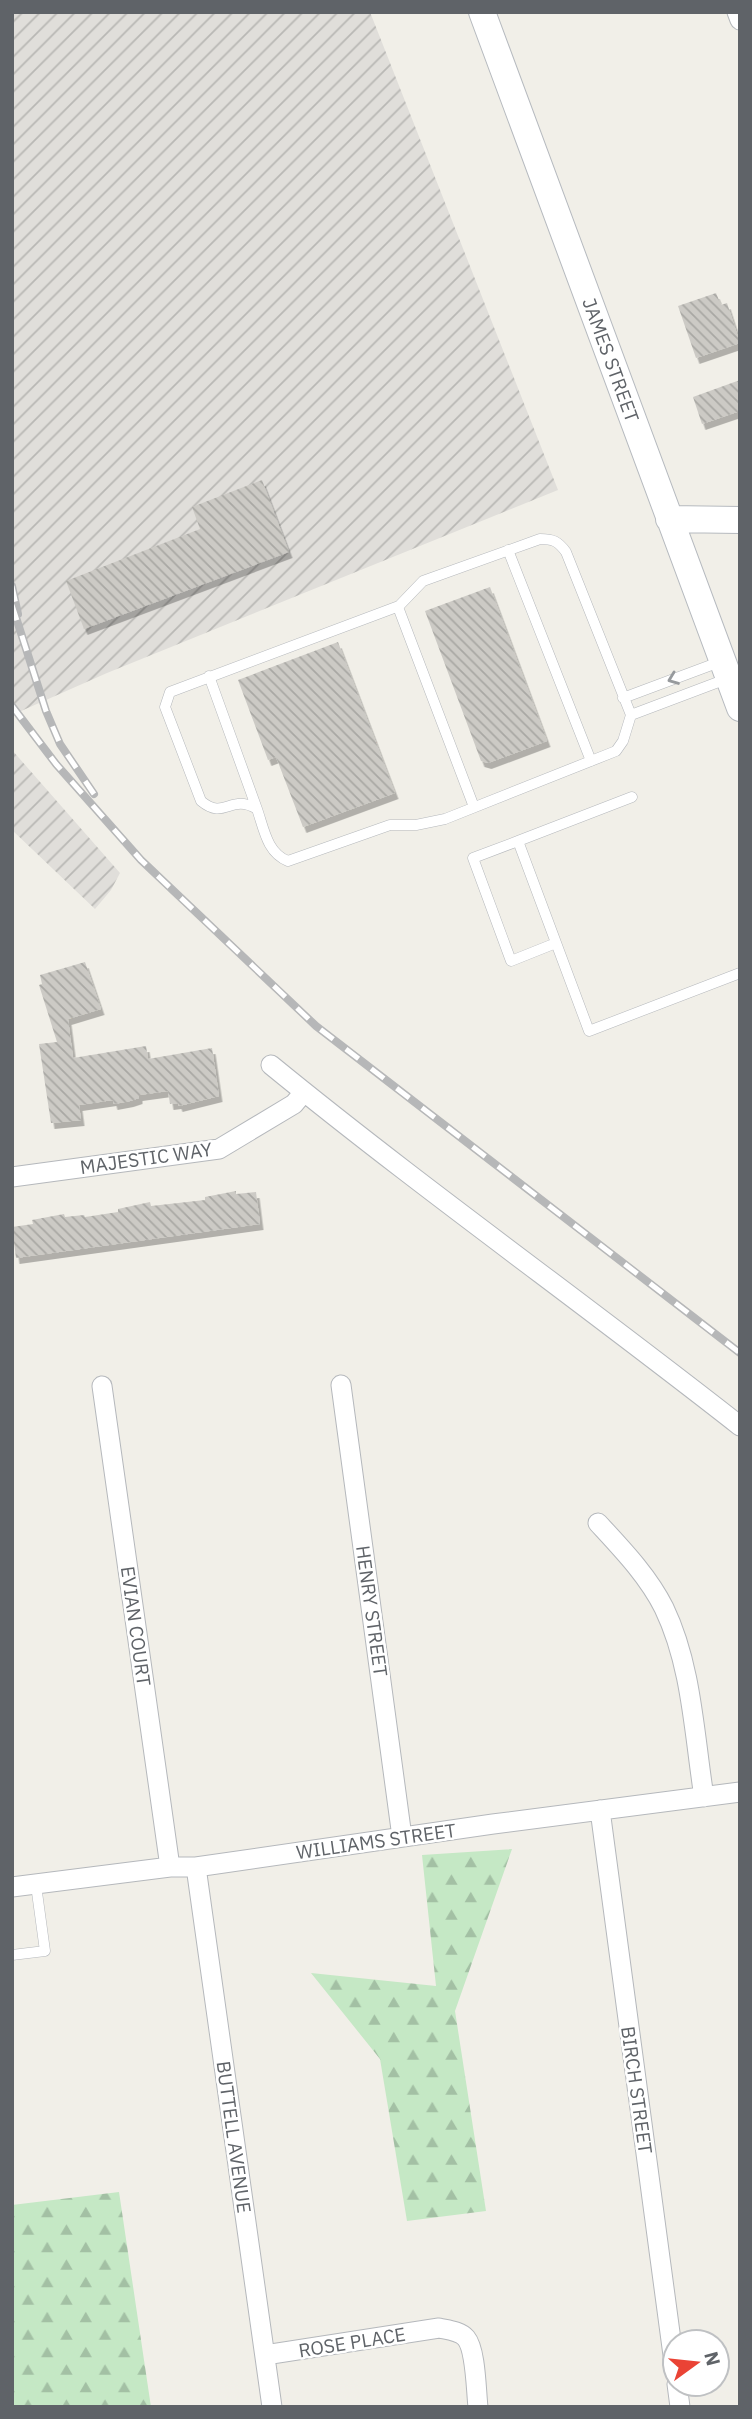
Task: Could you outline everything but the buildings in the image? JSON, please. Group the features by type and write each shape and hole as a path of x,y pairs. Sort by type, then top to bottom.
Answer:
{"street":[{"name":"JAMES STREET","path":"482,12 740,708"},
{"path":"737,12 740,20"},
{"path":"669,519 740,520"},
{"path":"271,1065 418,1182 740,1426"},
{"name":"MAJESTIC WAY","path":"12,1177 219,1149 294,1104 304,1092"},
{"name":"HENRY STREET","path":"341,1385 402,1837"},
{"name":"EVIAN COURT","path":"102,1386 170,1867"},
{"path":"598,1523 635,1564 663,1606 682,1653 704,1797"},
{"name":"WILLIAMS STREET","path":"12,1887 170,1867 195,1867 740,1792"},
{"name":"BIRCH STREET","path":"600,1810 669,2328"},
{"name":"BUTTELL AVENUE","path":"195,1867 272,2407"},
{"name":"ROSE PLACE","path":"265,2355 439,2328 454,2331 465,2337 471,2349 478,2407"}],"lane":[{"path":"208,676 257,809 272,850 279,858 288,861 390,825 445,819 616,751 623,741 631,715 566,552 552,539 540,539 423,581 398,607 208,676 170,692 165,707 201,801 218,810 237,803 246,803 257,809"},
{"path":"508,550 591,761"},
{"path":"398,607 474,807"},
{"path":"623,698 725,670"},
{"path":"631,715 725,670"},
{"path":"556,943 511,961 473,858 632,797"},
{"path":"518,841 589,1031 740,973"},
{"path":"12,1955 45,1951 36,1885"}],"shaded area":[{"path":"12,12 370,12 558,490 107,673 12,715"},
{"path":"12,750 120,873 111,890 95,909 12,830"}],"green space":[{"path":"512,1849 455,2011 486,2211 407,2221 380,2059 311,1973 436,1986 422,1855"},
{"path":"119,2192 151,2407 12,2407 12,2205"}],"railway":[{"path":"12,586 18,614"},
{"path":"12,605 46,711 60,744 94,794"},
{"path":"12,706 56,764 141,860 316,1026 740,1353"}]}
